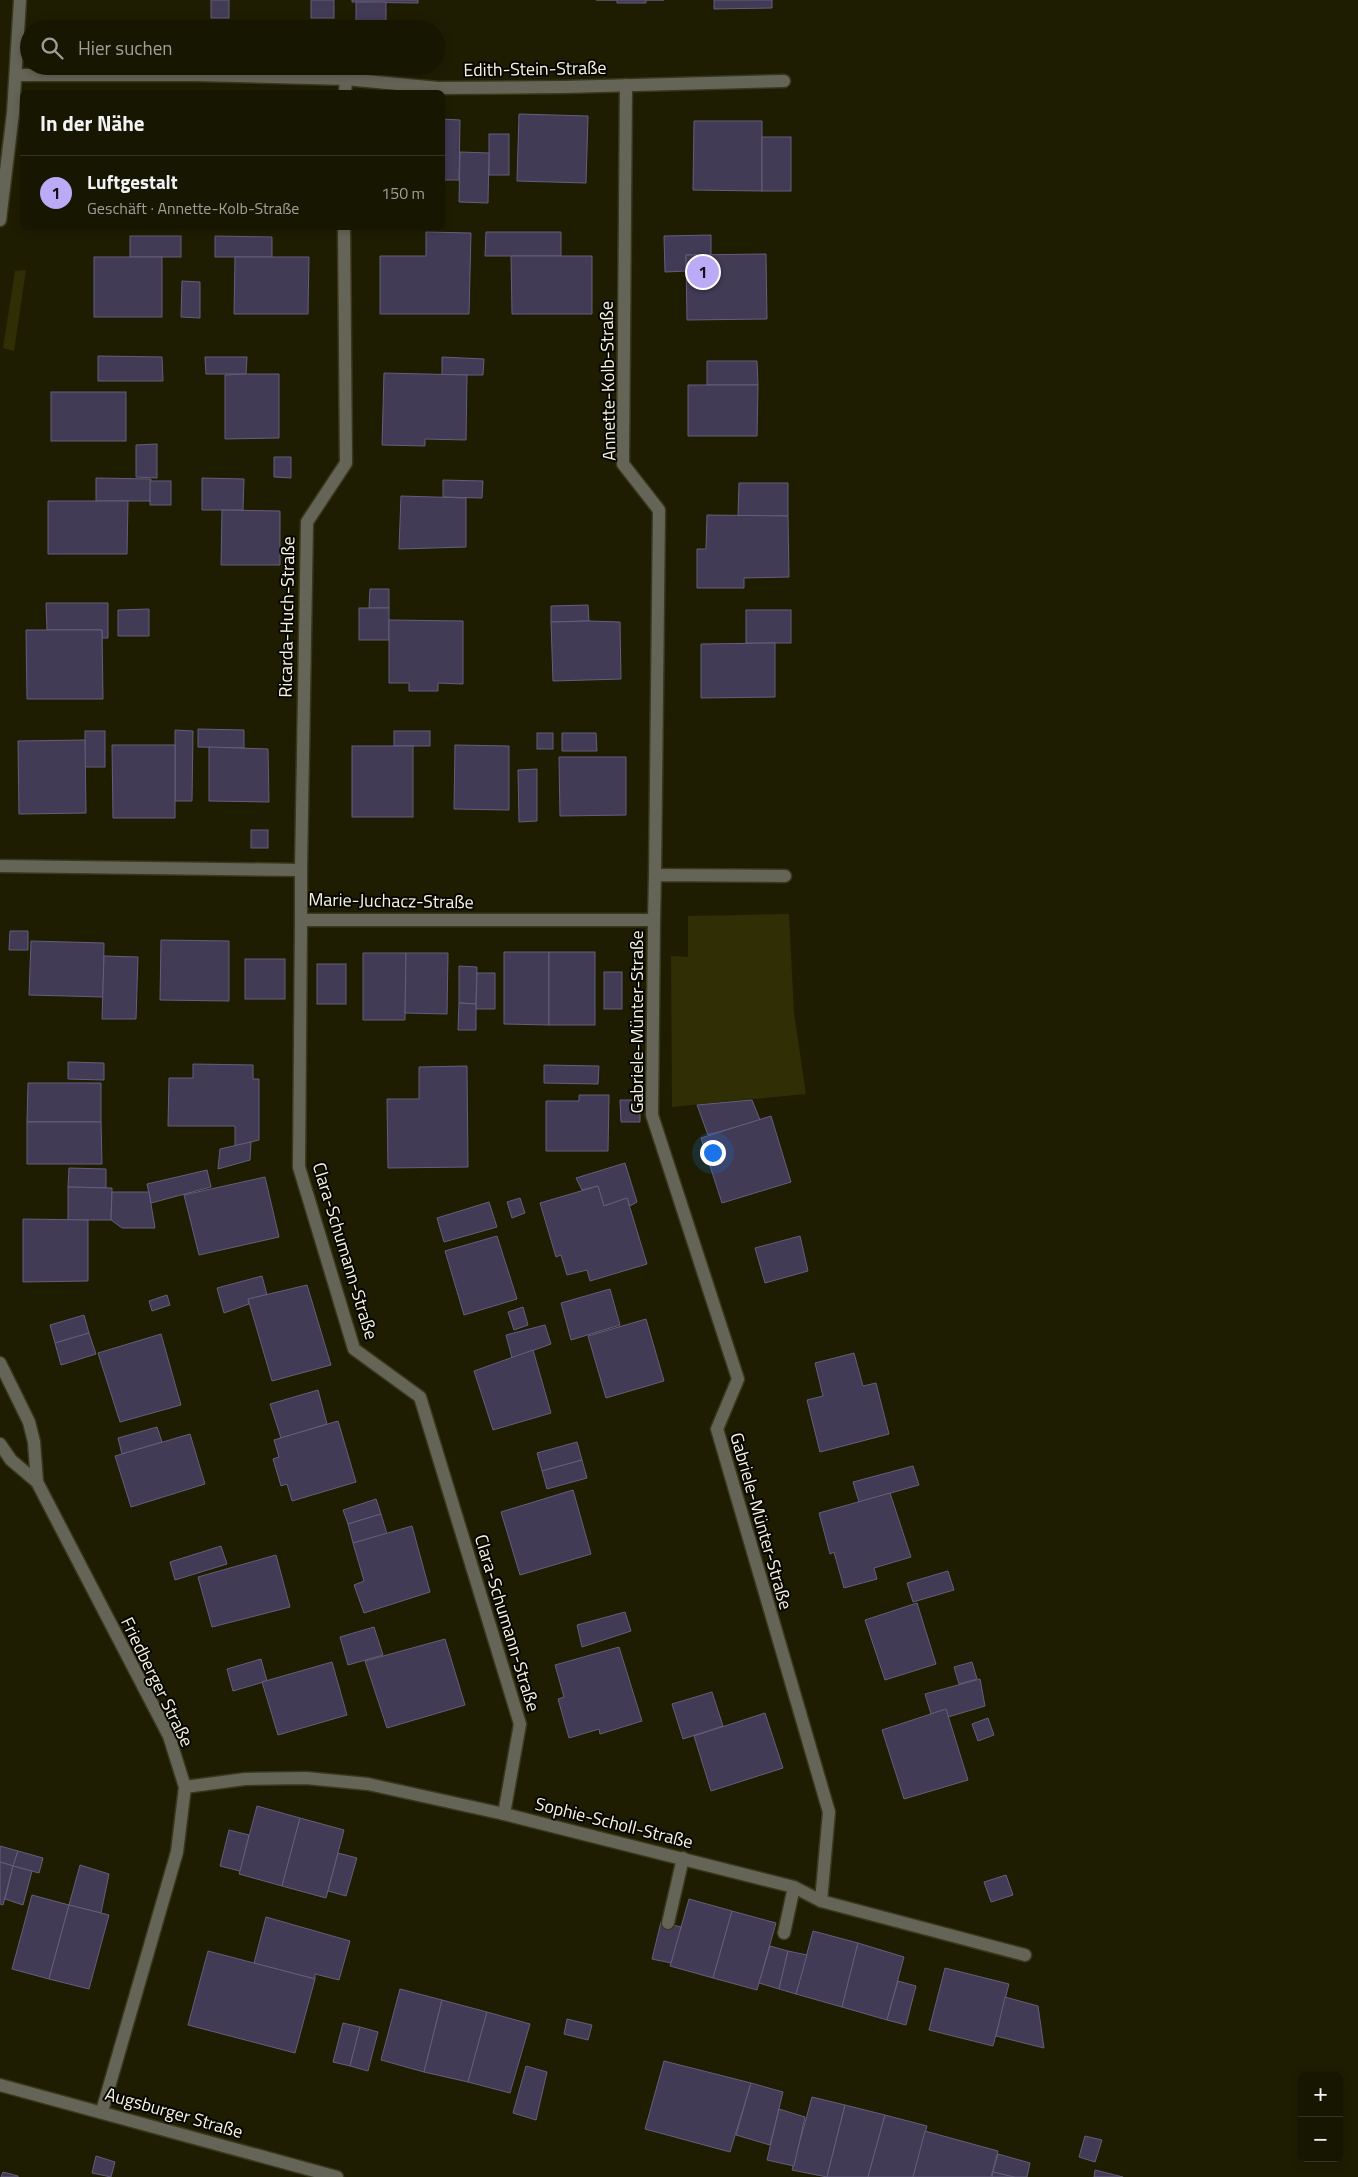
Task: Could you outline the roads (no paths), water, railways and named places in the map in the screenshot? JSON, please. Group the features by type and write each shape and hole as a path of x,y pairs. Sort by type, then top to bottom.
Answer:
{"street":[{"path":"0,220 16,74 20,0"},
{"name":"Edith-Stein-Straße","path":"16,74 20,74"},
{"name":"Edith-Stein-Straße","path":"197,75 346,79 438,88 784,81"},
{"path":"346,79 346,90"},
{"name":"Annette-Kolb-Straße","path":"626,85 623,464 659,510 655,875"},
{"name":"Ricarda-Huch-Straße","path":"301,870 306,522 346,463 344,230"},
{"name":"Marie-Juchacz-Straße","path":"0,866 301,870 301,920 654,920"},
{"path":"654,920 655,875 785,876"},
{"name":"Clara-Schumann-Straße","path":"301,920 299,1167 354,1349 420,1397 520,1724 504,1814"},
{"name":"Gabriele-Münter-Straße","path":"654,920 652,1115 738,1379 717,1429 829,1812 821,1900"},
{"name":"Friedberger Straße","path":"0,1363 29,1422 34,1442 37,1482"},
{"name":"Friedberger Straße","path":"0,1444 11,1460 37,1482 169,1736 185,1787 177,1852 102,2111"},
{"name":"Sophie-Scholl-Straße","path":"185,1787 246,1779 306,1778 368,1784 504,1814 683,1858 794,1887 821,1900 1026,1955"},
{"path":"668,1923 683,1858"},
{"path":"784,1933 794,1887"},
{"name":"Augsburger Straße","path":"0,2084 337,2177"}],"place":[{"name":"Luftgestalt","path":"703,272"}]}
